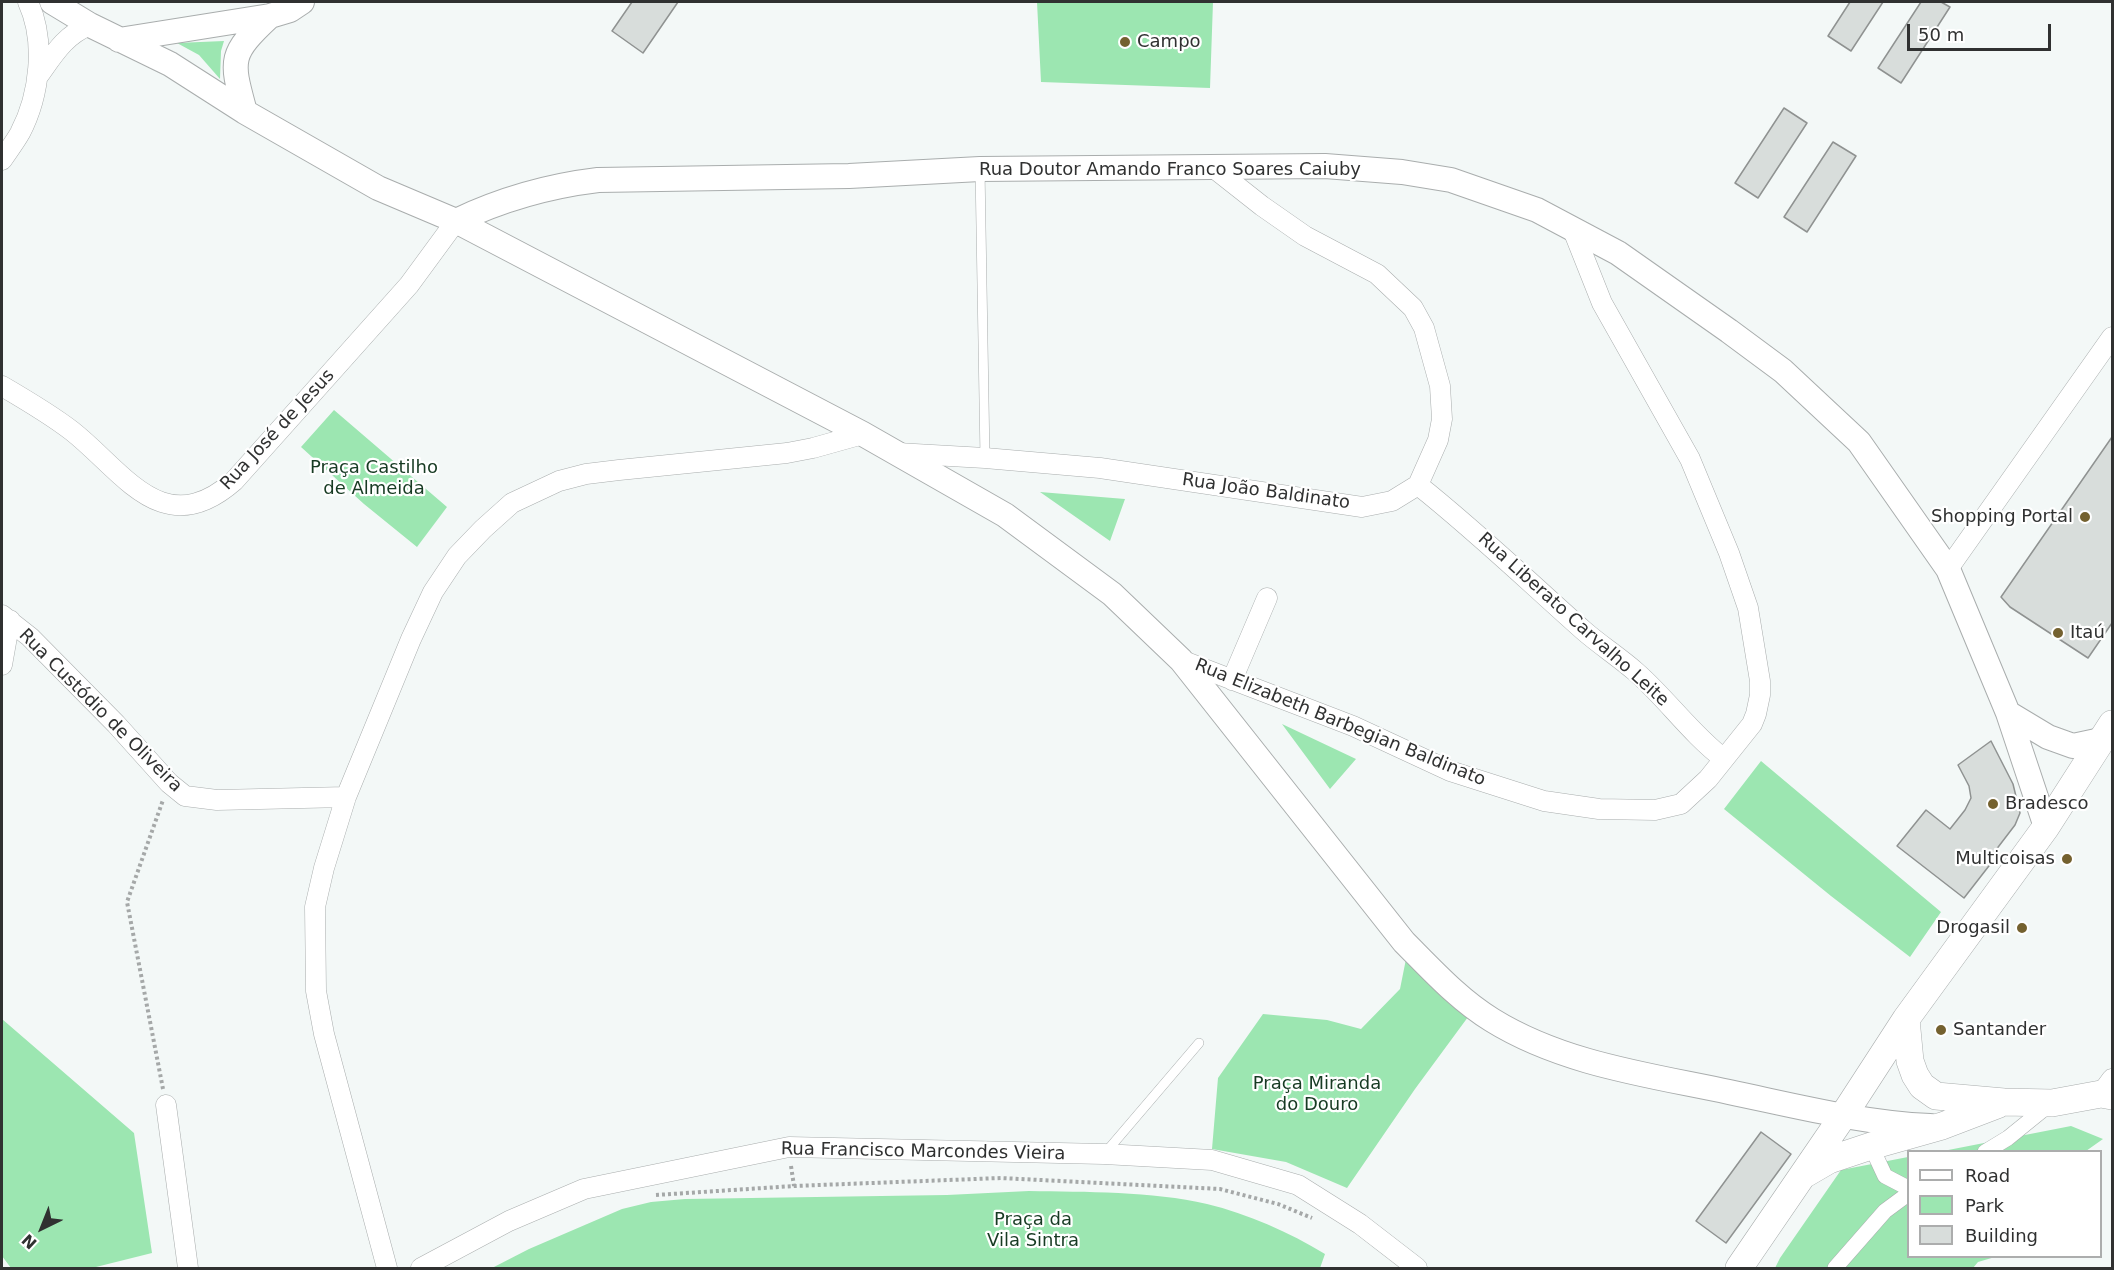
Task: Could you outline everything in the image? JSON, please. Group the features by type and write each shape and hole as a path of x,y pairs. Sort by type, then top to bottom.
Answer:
{"main road":[{"path":"1739,1269 1843,1116 1906,1018 2046,826 2107,732"},
{"path":"1906,1018 1910,1061 1915,1075 1922,1086 1936,1096 2004,1102 2052,1102 2109,1090"},
{"path":"1799,1178 1829,1160 1942,1126 2004,1102"}],"street":[{"path":"28,2 38,29 39,75"},
{"path":"52,2 118,40 170,64 245,112 378,188 456,222 863,434 1005,515 1112,594 1181,660 1404,942 1446,984 1491,1020 1546,1047 1603,1066 1843,1116 1896,1124 1942,1126"},
{"path":"118,40 270,16 290,10 302,2"},
{"path":"245,112 234,68 236,60 245,41 270,16"},
{"path":"2,160 20,132 39,75 59,46 70,35 90,25"},
{"name":"Rua Doutor Amando Franco Soares Caiuby","path":"456,222 487,207 565,184 598,180 849,176 980,169 1215,169 1325,166 1402,172 1451,180 1537,210 1618,253 1720,325 1783,371 1859,442 1948,569 2008,713 2046,826"},
{"path":"1215,169 1305,236 1377,274 1413,308 1419,317 1440,386 1442,419 1438,440 1418,485"},
{"name":"Rua José de Jesus","path":"2,386 35,405 73,432 142,493 168,504 184,505 202,502 220,494 234,481 409,285 456,222"},
{"name":"Rua Elizabeth Barbegian Baldinato","path":"1181,660 1353,726 1450,771 1545,801 1599,809 1655,810 1681,804 1708,778 1752,724 1760,694 1748,608 1718,522 1690,459 1602,303 1573,231"},
{"path":"1948,569 2112,337"},
{"path":"387,1269 324,1034 316,991 315,906 346,797 411,639 433,592 457,556 483,529 513,503 559,481 586,474 787,453 863,434"},
{"name":"Rua João Baldinato","path":"897,453 1100,468 1362,507 1392,501 1418,485"},
{"name":"Rua Liberato Carvalho Leite","path":"1418,485 1473,530 1585,632 1636,672 1707,746 1724,759"},
{"path":"1232,680 1267,598"},
{"path":"2,665 6,618"},
{"name":"Rua Custódio de Oliveira","path":"6,618 30,637 116,724 169,783 185,796 217,800 346,797"},
{"path":"2008,713 2048,738 2073,746 2107,732"},
{"path":"1988,1150 2008,1138 2052,1102"},
{"path":"166,1105 188,1269"},
{"path":"1871,1146 1885,1176 1907,1187"},
{"name":"Rua Francisco Marcondes Vieira","path":"421,1269 509,1221 584,1190 789,1147 1104,1154 1212,1160 1298,1185 1360,1224 1417,1269"},
{"path":"1835,1269 1885,1212 1907,1195"}],"lane":[{"path":"980,169 985,458"},
{"path":"1104,1154 1199,1043"}],"path":[{"path":"166,1105 127,902 169,783"},
{"path":"656,1196 794,1186 1001,1178 1220,1189 1278,1204 1314,1219"}],"green space":[{"name":"Campo","path":"1037,2 1213,2 1210,88 1041,82"},
{"path":"224,41 221,51 220,79 199,55 177,43"},
{"name":"Praça Castilho de Almeida","path":"334,410 447,507 417,547 364,504 301,447"},
{"path":"1040,492 1125,499 1110,541"},
{"path":"1282,724 1356,759 1330,789"},
{"path":"1761,761 1941,912 1910,957 1724,809"},
{"name":"Praça Miranda do Douro","path":"1406,959 1468,1017 1347,1188 1286,1162 1212,1149 1218,1078 1263,1014 1327,1020 1361,1029 1400,989"},
{"path":"2,1019 134,1133 152,1253 92,1268 11,1268 2,1256"},
{"path":"2071,1126 2103,1139 2087,1150 1948,1150"},
{"path":"1907,1157 1907,1258 1992,1258 1978,1262 1973,1268 1775,1268 1841,1170"},
{"name":"Praça da Vila Sintra","path":"1029,1191 1141,1194 1207,1204 1268,1224 1325,1254 1320,1268 492,1268 529,1249 622,1209 651,1202 685,1199 947,1195"}],"building":[{"path":"632,2 678,2 643,53 612,31"},
{"path":"1850,2 1883,2 1851,51 1828,36"},
{"path":"1921,2 1941,2 1950,7 1901,83 1878,68"},
{"path":"1784,108 1807,123 1758,198 1735,183"},
{"path":"1833,142 1856,156 1807,232 1784,217"},
{"name":"Shopping Portal","path":"2112,437 2112,623 2088,658 2010,607 2001,597"},
{"path":"1991,741 2013,784 2020,813 2015,825 1989,859 1992,862 1964,898 1897,846 1926,810 1950,829 1971,798 1969,786 1958,765"},
{"path":"1761,1132 1791,1154 1726,1243 1696,1221"}],"place":[{"name":"Campo","path":"1125,42"},
{"name":"Shopping Portal","path":"2085,517"},
{"name":"Itaú","path":"2058,633"},
{"name":"Bradesco","path":"1993,804"},
{"name":"Multicoisas","path":"2067,859"},
{"name":"Drogasil","path":"2022,928"},
{"name":"Santander","path":"1941,1030"}]}
